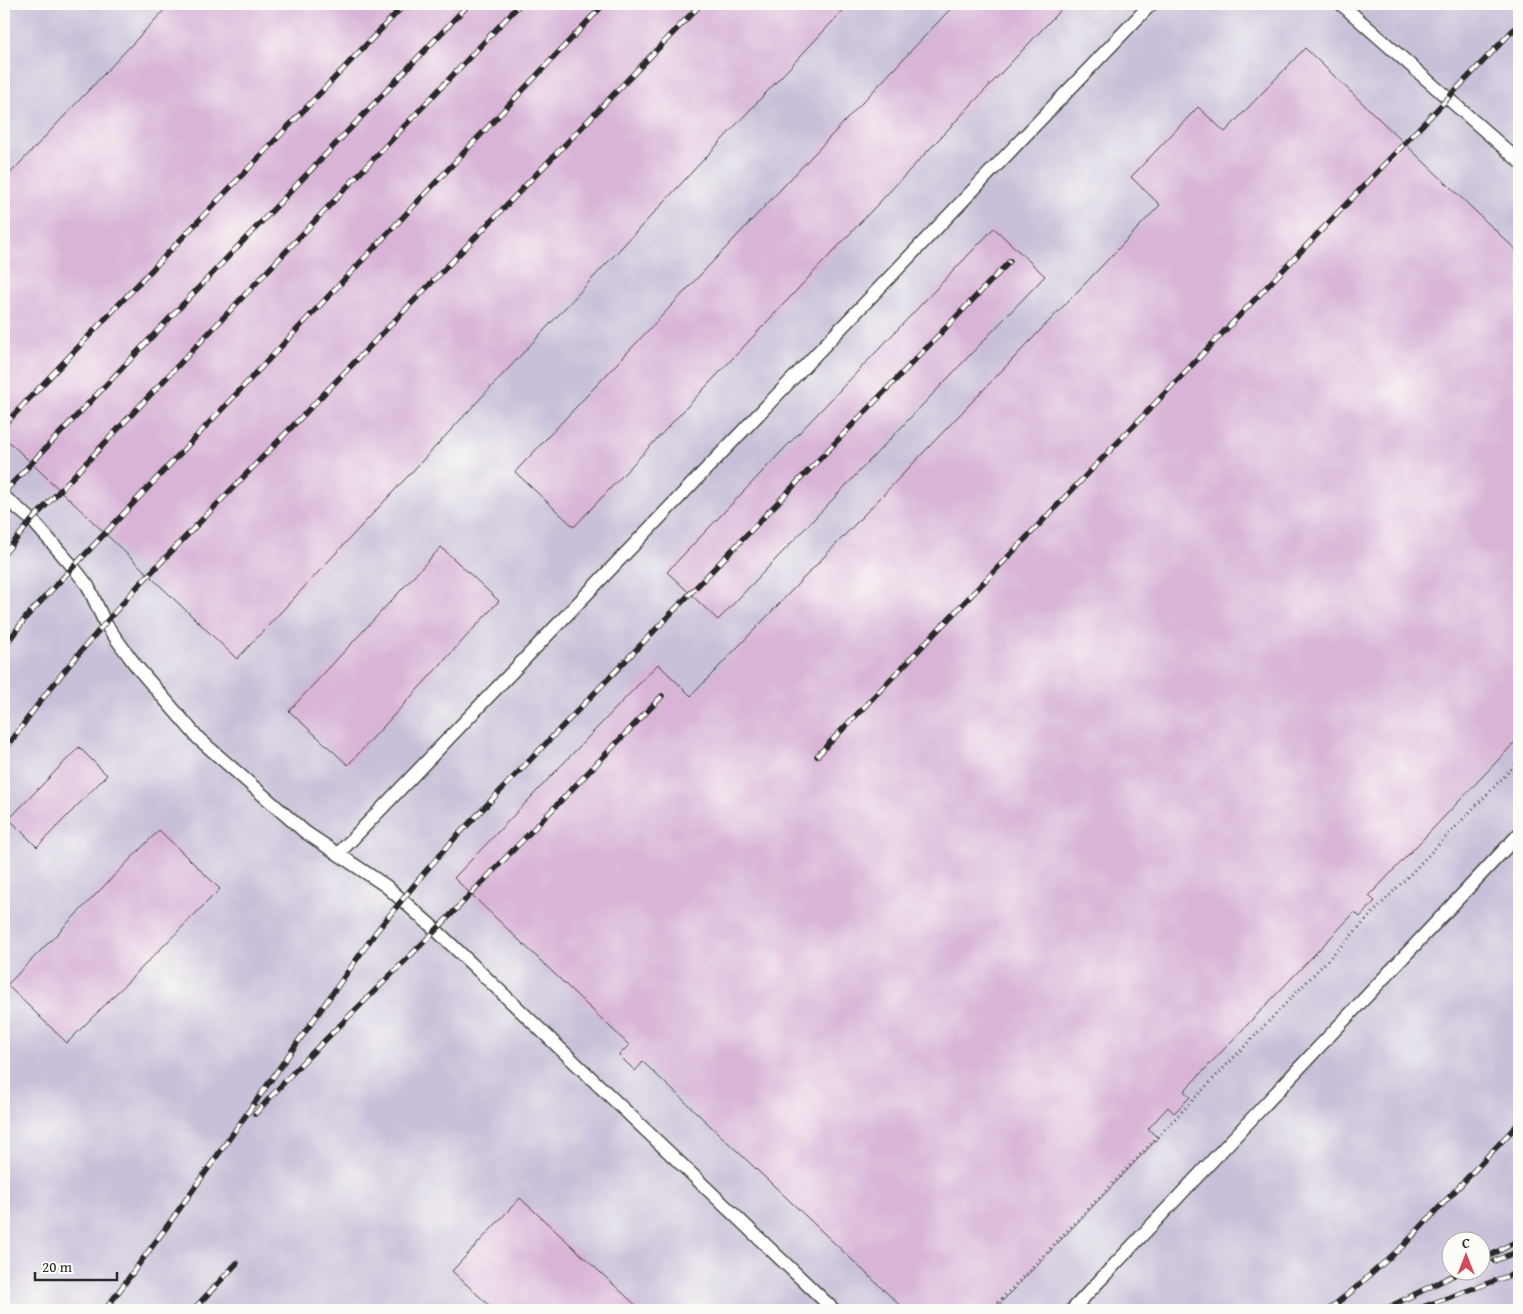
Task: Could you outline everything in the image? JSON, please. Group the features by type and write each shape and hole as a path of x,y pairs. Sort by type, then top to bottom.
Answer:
{"lane":[{"path":"339,853 1151,4"},
{"path":"1341,4 1519,161"},
{"path":"4,497 32,520 74,568 88,586 105,623 136,667 199,738 271,804 305,832 386,886 436,930 834,1310"},
{"path":"1072,1310 1519,834"}],"path":[{"path":"991,1310 1519,762"}],"shaded area":[{"path":"4,4 1519,4 1519,1310 4,1310"}],"building":[{"path":"170,4 849,4 237,659 4,437 4,180"},
{"path":"955,4 1066,4 574,527 515,472"},
{"path":"1305,48 1519,253 1519,738 1369,896 1375,901 1360,917 1355,912 1184,1091 1190,1097 1174,1113 1168,1107 1148,1129 1158,1138 994,1310 905,1310 643,1062 635,1071 619,1055 629,1045 454,878 658,664 691,696 1160,205 1131,177 1198,107 1225,132"},
{"path":"994,228 1045,276 718,620 667,572"},
{"path":"441,547 499,601 348,765 289,711"},
{"path":"79,747 107,775 37,847 9,819"},
{"path":"159,830 220,889 67,1043 7,985"},
{"path":"520,1198 641,1310 494,1310 452,1271"}],"railway":[{"path":"4,425 405,4"},
{"path":"4,492 469,4"},
{"path":"4,554 32,520 520,4"},
{"path":"4,647 27,616 604,4"},
{"path":"4,752 51,688 137,587 701,4"},
{"path":"817,756 1519,24"},
{"path":"105,1310 168,1225 376,932 424,873 456,837 1010,261"},
{"path":"255,1114 300,1065 436,930 662,696"},
{"path":"1328,1310 1404,1245 1519,1123"},
{"path":"1490,1256 1519,1240"},
{"path":"1494,1261 1519,1251"},
{"path":"193,1310 237,1263"},
{"path":"1414,1310 1519,1272"},
{"path":"1383,1310 1440,1282"}]}
